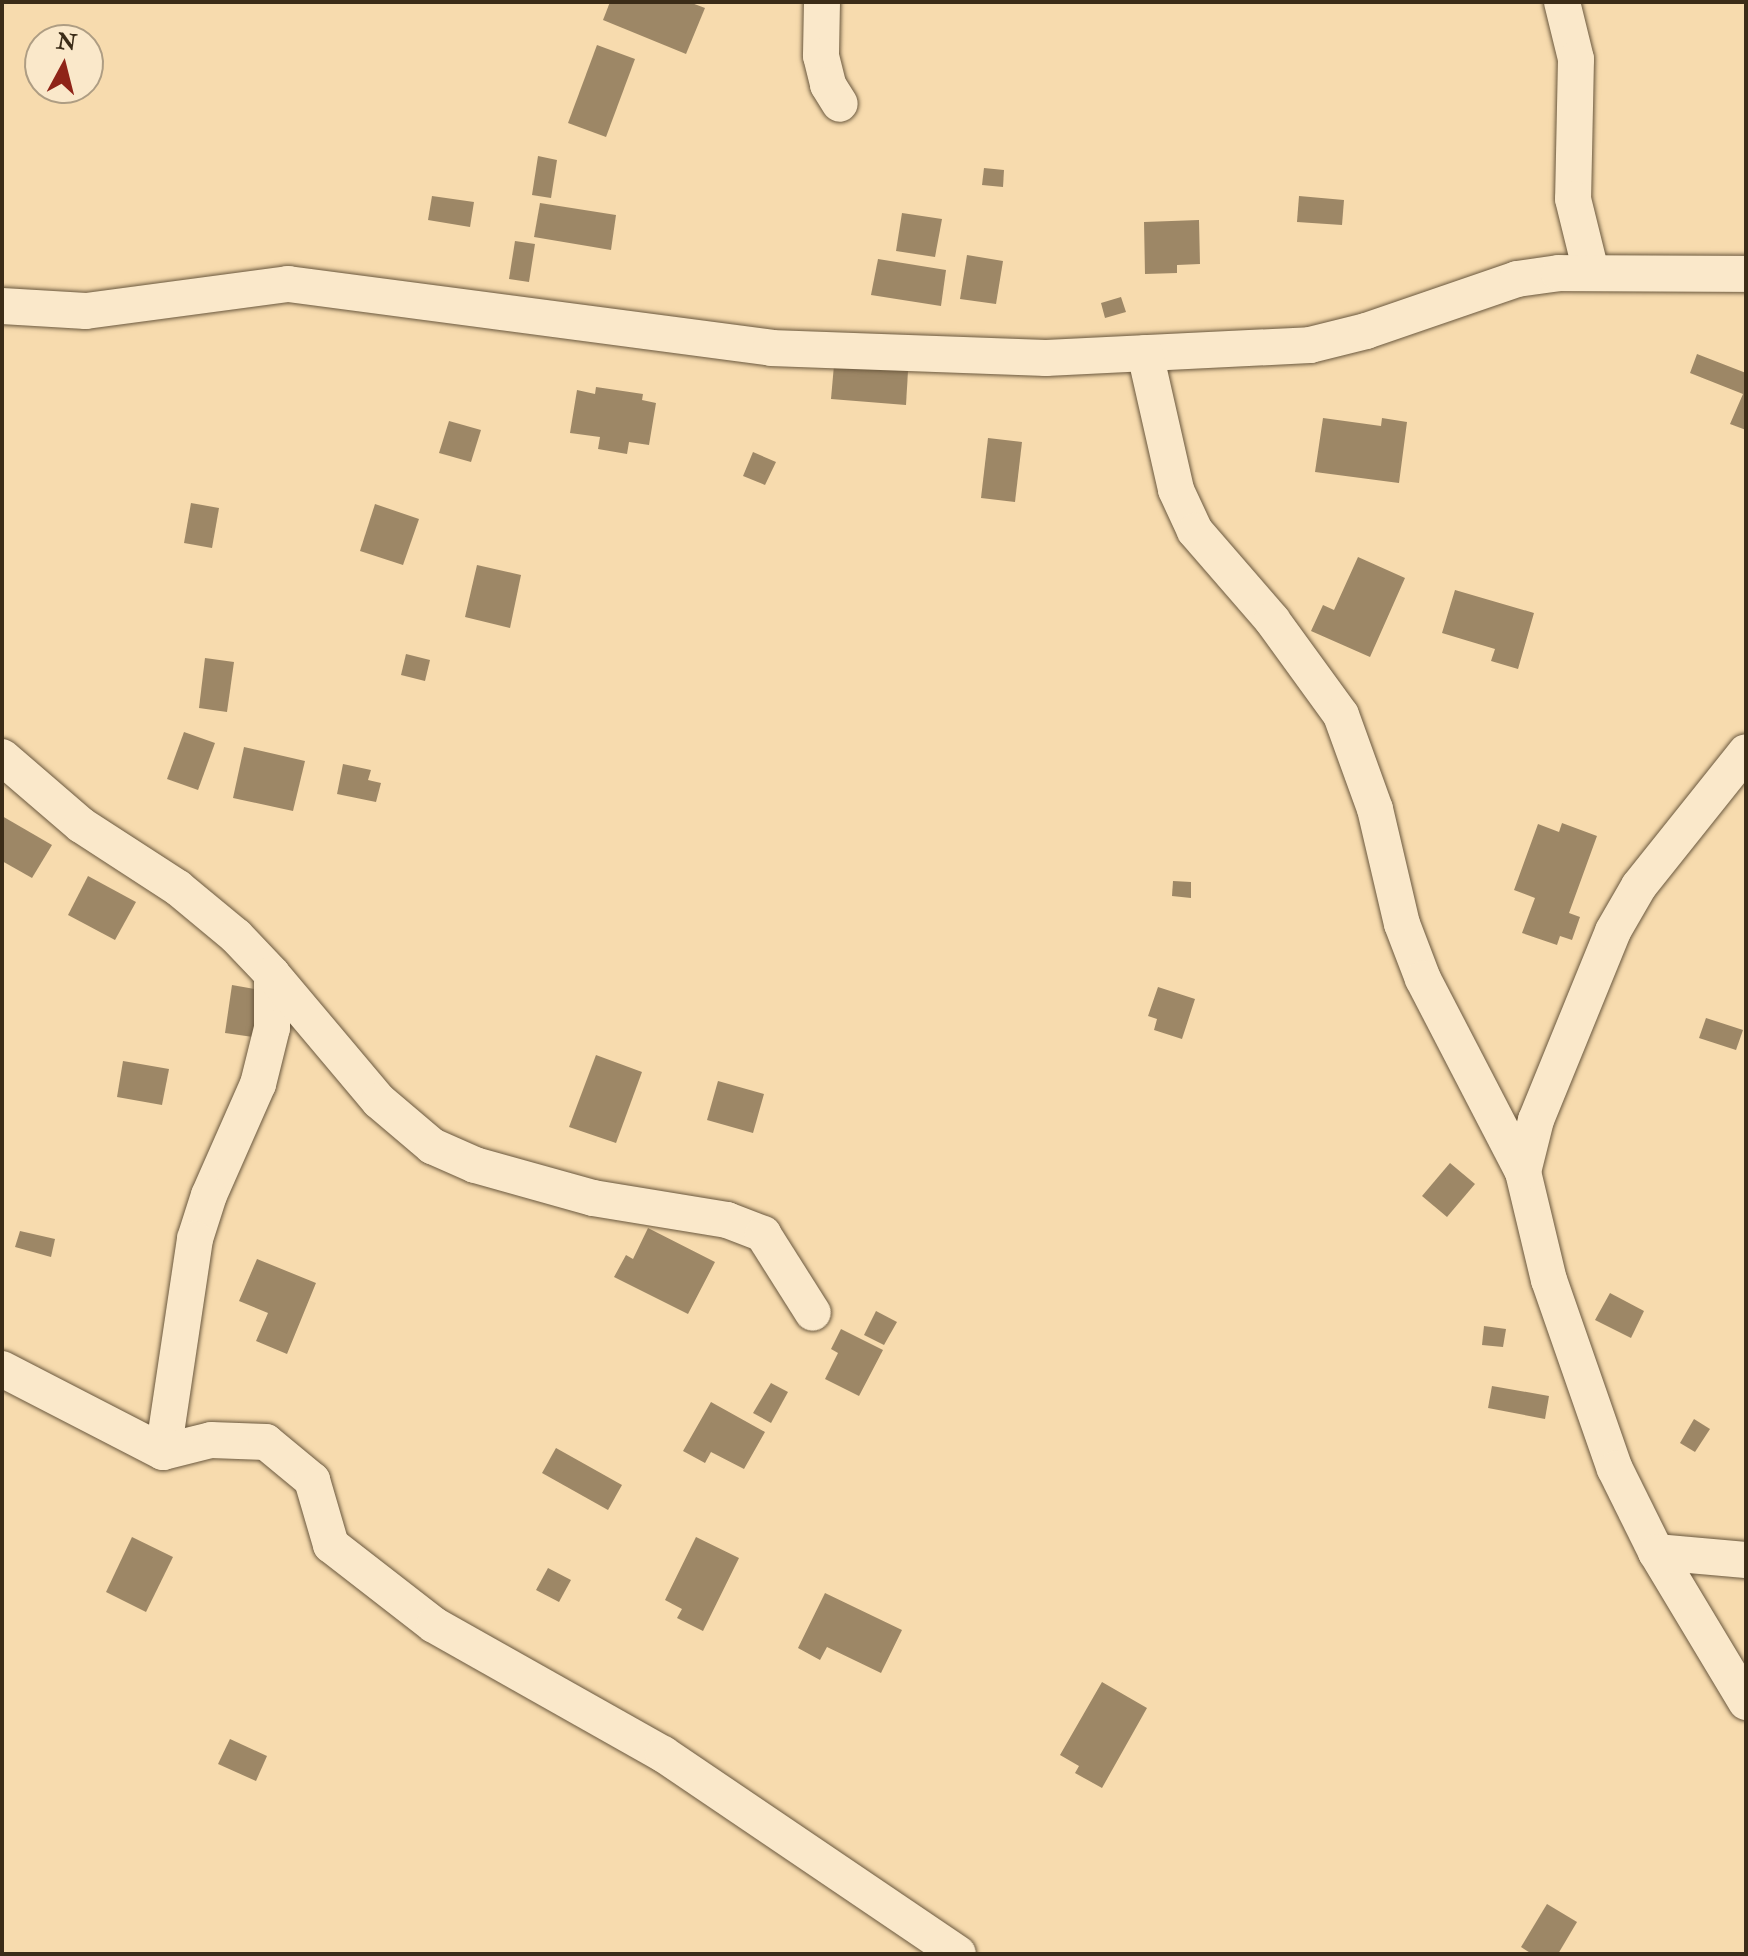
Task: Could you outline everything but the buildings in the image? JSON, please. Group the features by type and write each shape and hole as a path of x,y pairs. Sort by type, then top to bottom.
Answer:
{"street":[{"path":"822,2 821,56 828,85 840,104"},
{"path":"1562,2 1576,59 1573,199 1591,272"},
{"path":"2,306 86,311 288,284 771,348 1046,358 1310,345 1402,320 1517,279 1591,272 1746,274"},
{"path":"1145,353 1176,490 1213,556 1272,620 1341,715 1375,809 1402,924 1423,979 1523,1172 1579,1379 1656,1552 1746,1702"},
{"path":"1523,1172 1536,1120 1613,931 1639,886 1746,752"},
{"path":"2,757 81,825 178,888 236,936 379,1101 432,1146 475,1165 578,1194 727,1220 763,1234 813,1313"},
{"path":"163,1452 195,1239 209,1195 258,1084 272,1028 272,974"},
{"path":"2,1369 163,1452 211,1440 266,1442 312,1480 331,1545 434,1625 663,1754 958,1954"},
{"path":"1656,1552 1746,1560"}]}
